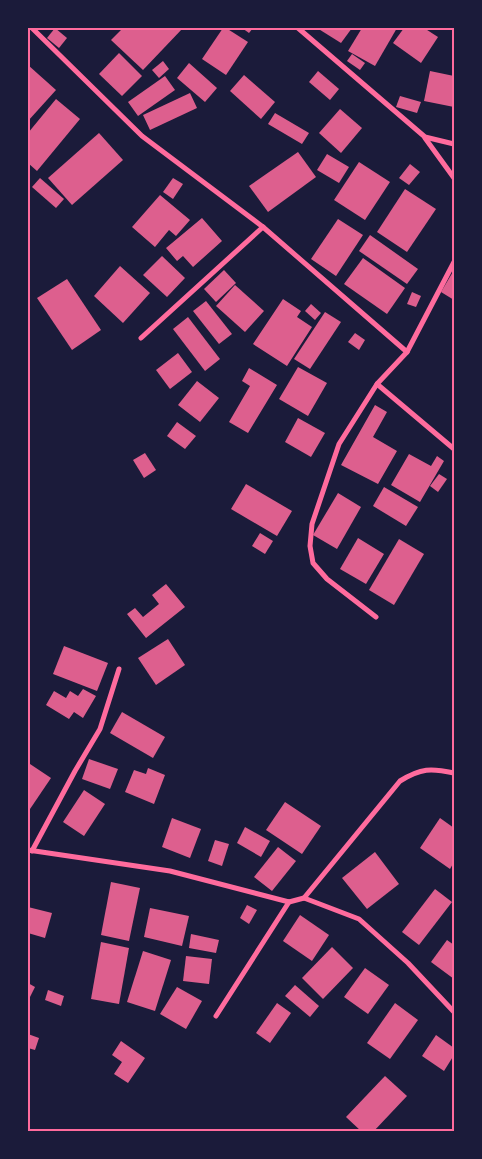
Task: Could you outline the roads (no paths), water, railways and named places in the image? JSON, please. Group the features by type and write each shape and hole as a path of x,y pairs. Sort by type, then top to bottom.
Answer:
{"street":[{"path":"32,28 142,136 263,227 406,352"},
{"path":"298,28 425,137 454,178"},
{"path":"425,137 454,144"},
{"path":"141,338 263,227"},
{"path":"376,617 328,578 313,563 310,546 312,524 338,444 377,384 406,352 454,262"},
{"path":"377,384 454,449"},
{"path":"119,669 100,729 30,851 170,871 289,902 304,898 400,781 413,772 434,769 454,772"},
{"path":"304,898 359,920 408,963 454,1012"},
{"path":"216,1016 289,902"}]}
